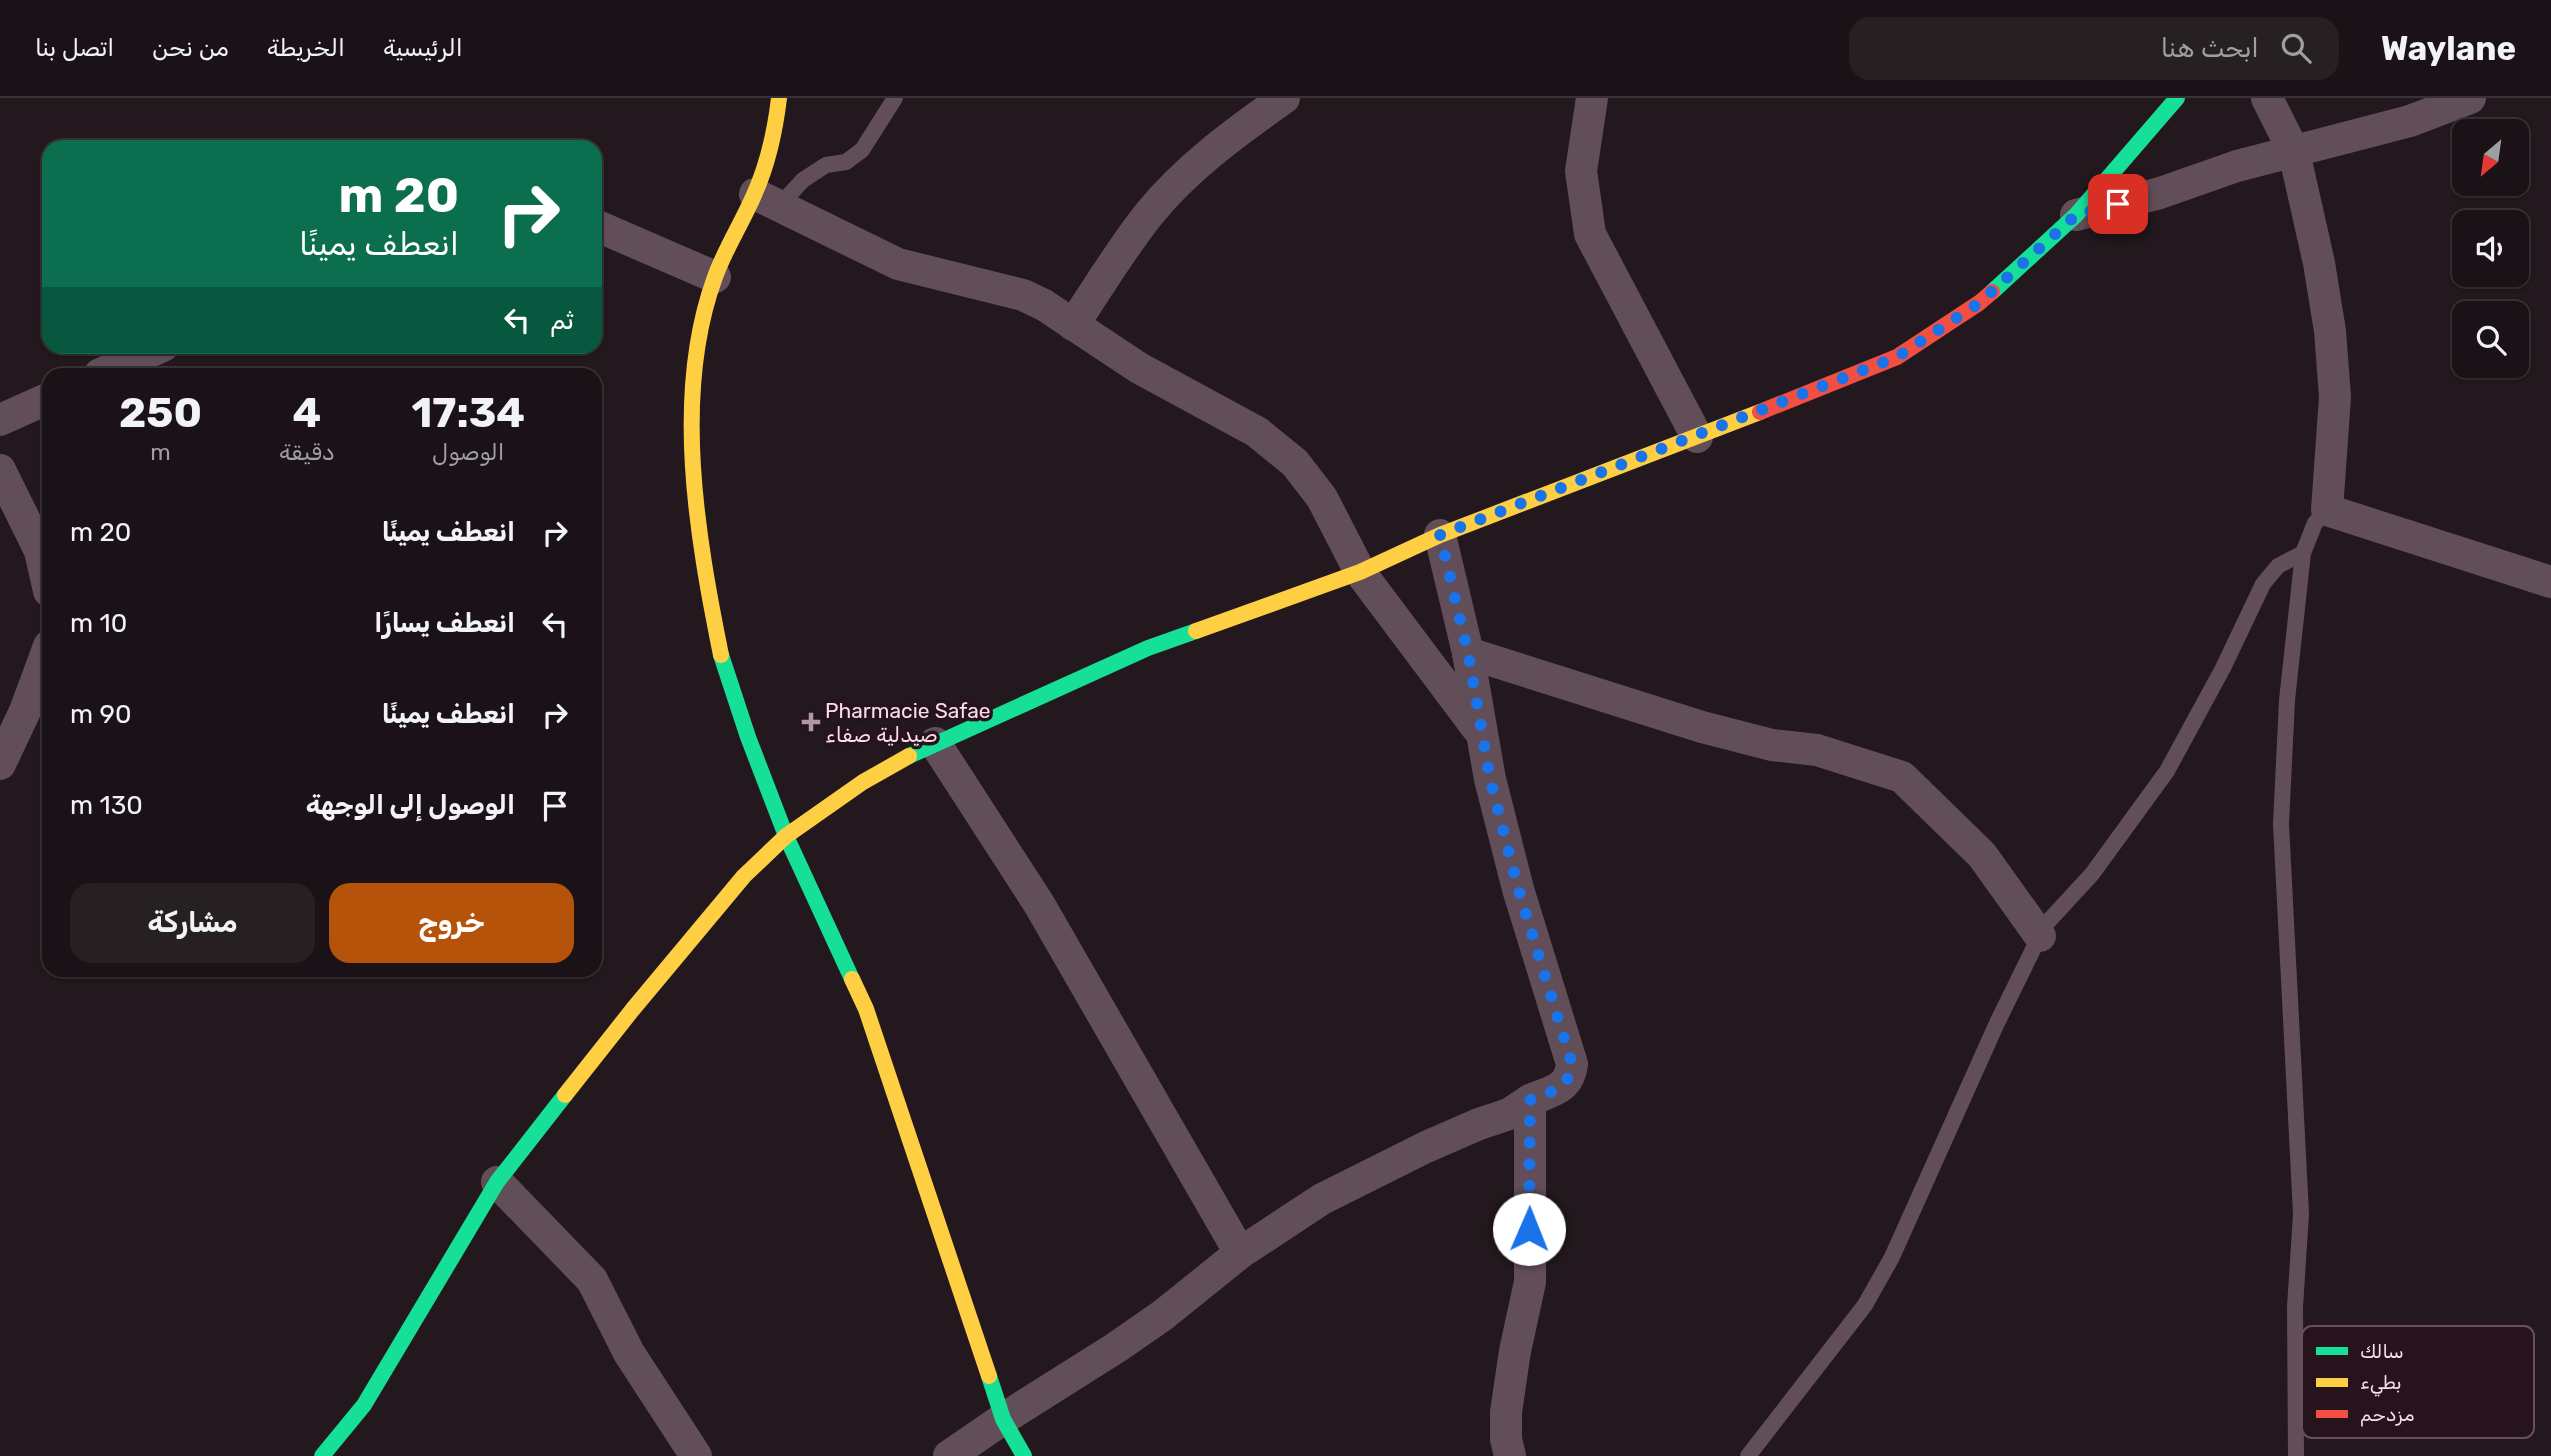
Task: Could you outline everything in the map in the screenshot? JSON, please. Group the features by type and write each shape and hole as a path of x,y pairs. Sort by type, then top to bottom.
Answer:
{"street":[{"path":"779,98 768,200 715,277 699,340 692,388 690,431 706,577 721,655 748,737 786,836 866,1009 1003,1419 1024,1456"},
{"path":"1073,326 1143,223 1172,189 1235,133 1284,98"},
{"path":"1592,98 1581,171 1590,234 1698,437"},
{"path":"322,1456 364,1405 497,1182 633,1009 744,876 786,836 863,782 935,743 1149,648 1360,572 1440,535 1698,437 1897,357 1979,303 2076,215 2178,98"},
{"path":"2267,98 2294,152 2319,263 2330,331 2335,397 2327,510 2551,582"},
{"path":"2076,215 2160,193 2236,166 2410,121 2470,98"},
{"path":"768,200 880,258 1023,295 1044,305 1139,368 1257,432 1295,463 1322,498 1360,572 1480,732"},
{"path":"602,228 715,277"},
{"path":"114,368 145,354"},
{"path":"0,420 42,401"},
{"path":"0,470 42,560"},
{"path":"949,1456 1163,1315 1240,1253 1322,1199 1426,1147 1509,1114 1530,1100 1563,1086 1571,1076 1572,1064 1518,888 1490,779 1468,653 1440,535"},
{"path":"1468,653 1702,727 1772,745 1817,750 1902,777 1982,855 2040,936"},
{"path":"0,764 25,711 42,665"},
{"path":"935,743 1039,904 1240,1253"},
{"path":"1510,1456 1506,1439 1506,1412 1515,1351 1530,1282 1530,1100"},
{"path":"497,1182 592,1280 629,1353 696,1456"}],"lane":[{"path":"768,200 826,165 846,162 863,150 895,98"},
{"path":"2296,1456 2295,1307 2301,1214 2281,824 2287,700 2303,553 2315,523 2327,510"},
{"path":"1748,1456 1865,1305 1892,1257 1936,1165 1997,1023 2045,925 2092,874 2167,771 2223,668 2263,584 2278,566 2303,553"}],"traffic: fast":[{"path":"1992,292 2076,215 2177,98"},
{"path":"909,756 1148,648 1196,631"},
{"path":"721,655 748,737 786,836 852,979"},
{"path":"322,1456 364,1405 497,1182 565,1095"},
{"path":"989,1376 1003,1419 1024,1456"}],"traffic: slow":[{"path":"721,655 697,514 692,417 694,369 702,322 715,277 763,172 779,98"},
{"path":"1196,631 1360,572 1440,535 1760,412"},
{"path":"565,1095 744,876 786,836 863,782 909,756"},
{"path":"852,979 866,1009 989,1376"}],"traffic: jam":[{"path":"1760,412 1897,357 1992,292"}],"place":[{"name":"Pharmacie Safae صيدلية صفاء","path":"811,722"}],"route":[{"path":"1529,1229 1530,1100 1563,1086 1571,1076 1572,1064 1518,888 1490,779 1468,653 1440,535 1698,437 1897,357 1979,303 2076,215 2118,204"}]}
